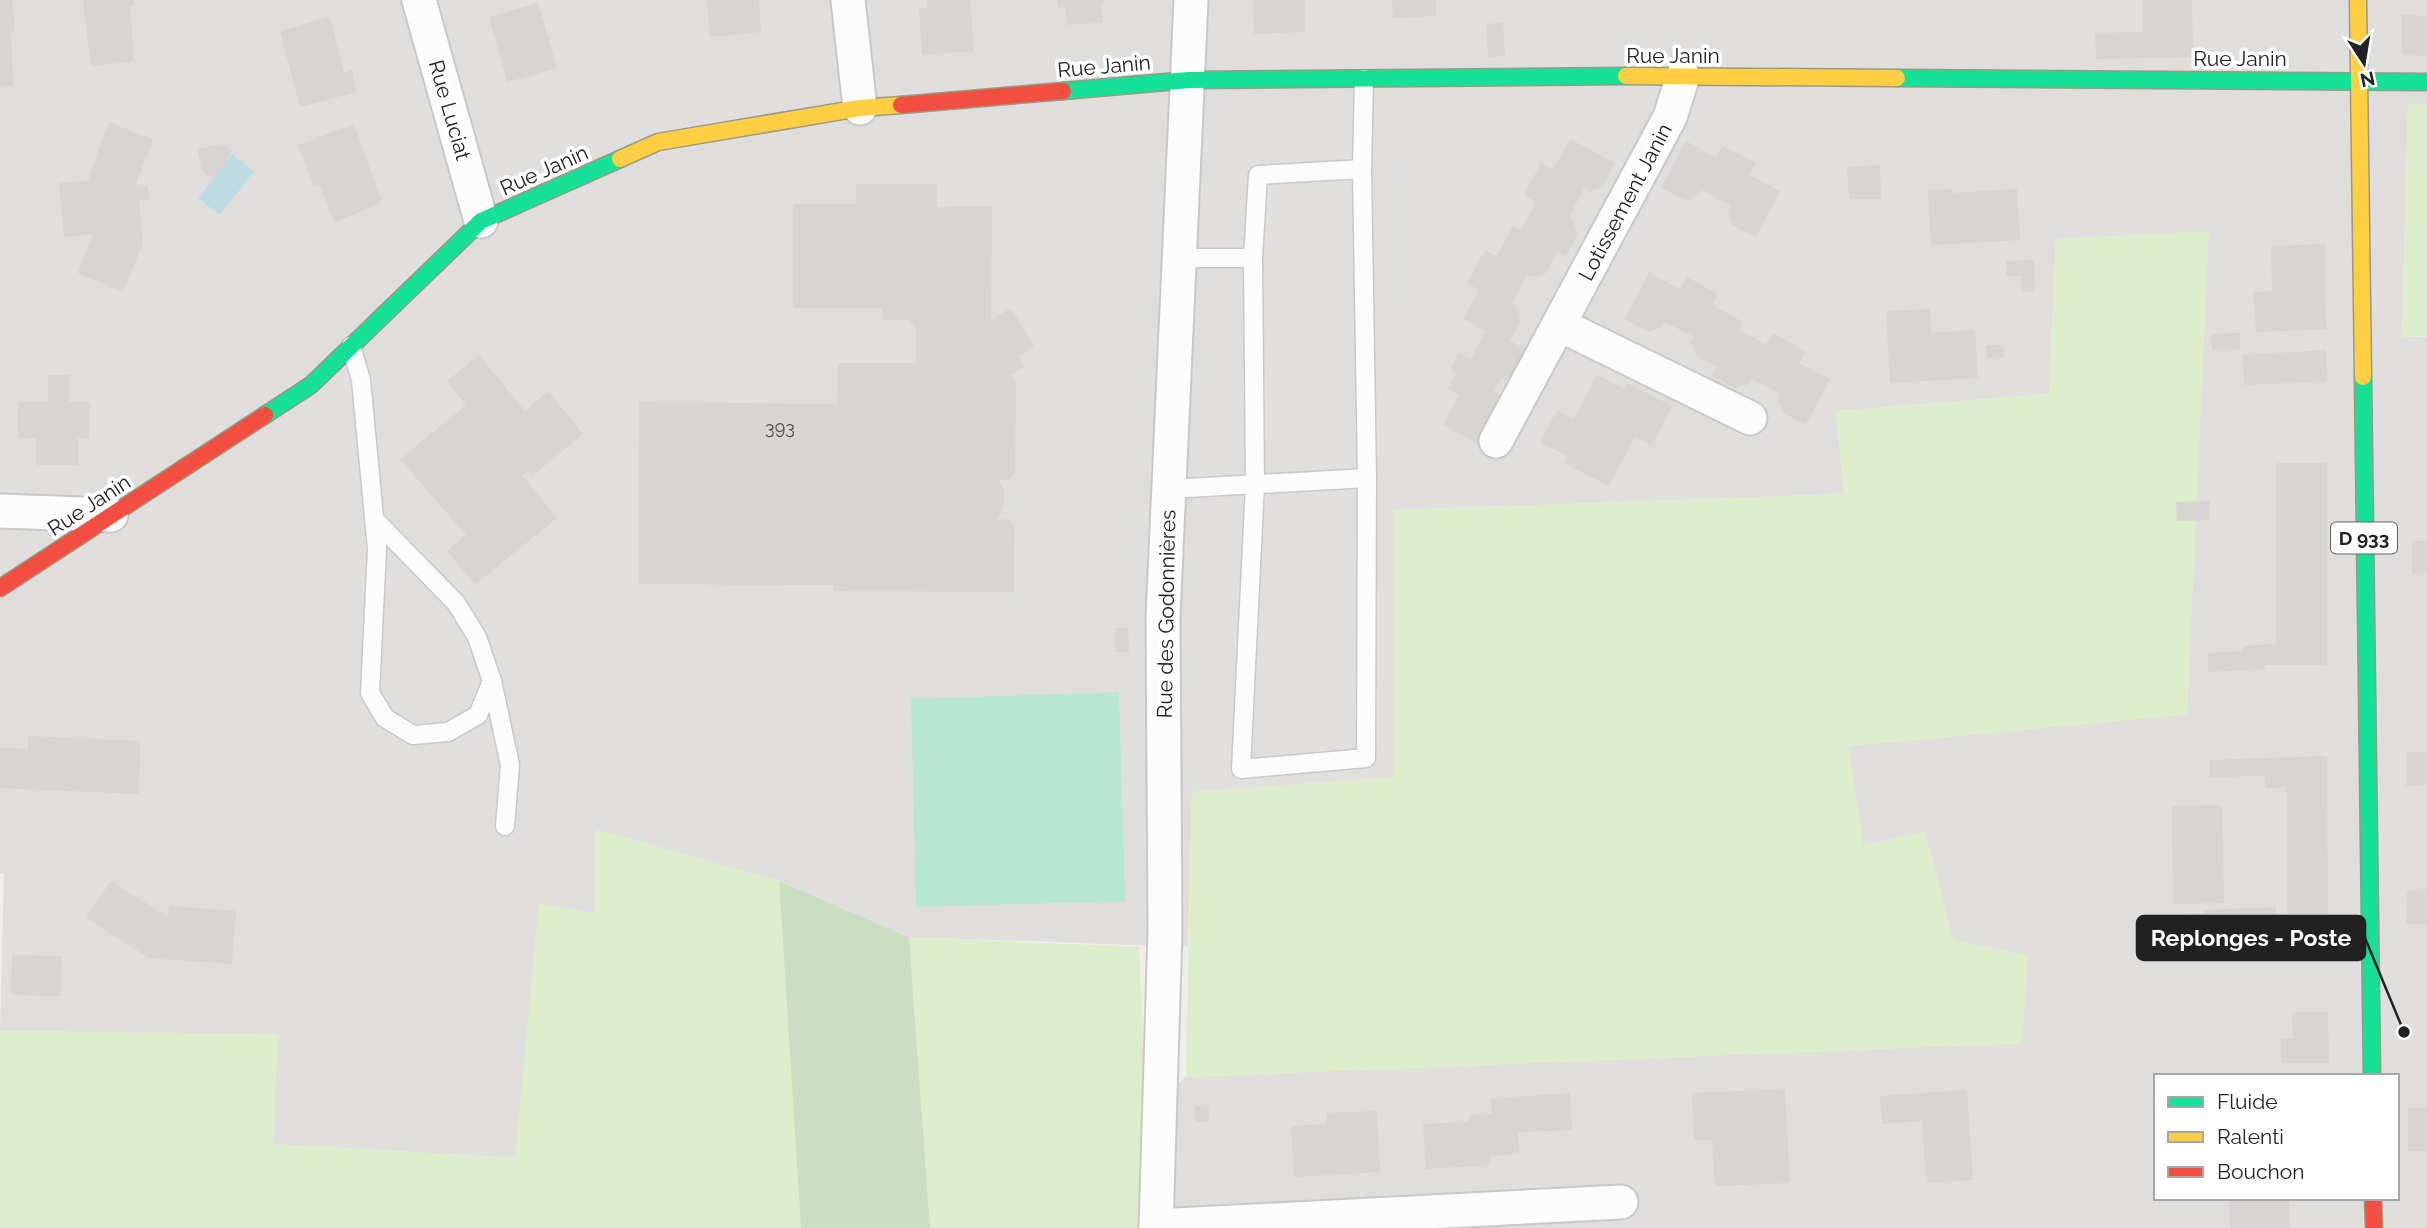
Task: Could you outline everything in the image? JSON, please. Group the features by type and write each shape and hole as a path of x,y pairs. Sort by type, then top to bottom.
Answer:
{"street":[{"name":"Rue Luciat","path":"419,0 481,221"},
{"path":"848,0 860,108"},
{"name":"Rue des Godonnières","path":"1156,1227 1165,931 1163,617 1191,0"},
{"name":"D 933","path":"2358,0 2372,1074"},
{"name":"Rue Janin","path":"0,588 311,386 481,221 658,142 860,108 1189,80 1683,76 2359,79 2427,82"},
{"name":"Lotissement Janin","path":"1496,441 1670,117 1683,76"},
{"path":"1560,325 1750,418"},
{"path":"0,511 111,515"},
{"path":"2374,1200 2374,1228"},
{"path":"1156,1227 1621,1202"}],"lane":[{"path":"1362,169 1258,175 1253,258 1255,484 1241,769 1366,758 1367,478 1362,169 1364,79"},
{"path":"1180,258 1253,258"},
{"path":"351,346 361,380 377,549 370,693 385,718 413,735 448,732 478,715 492,681"},
{"path":"1169,489 1367,478"},
{"path":"374,519 456,603 477,637 492,681 510,765 505,827"}],"shaded area":[{"path":"0,0 2427,0 2427,105 2408,105 2402,337 2427,337 2427,1228 1140,1228 1146,1118 1185,1077 2022,1043 1953,940 1925,832 1863,846 1848,746 2187,714 2208,232 2056,239 2049,394 1836,411 1844,494 1394,510 1192,792 1188,947 909,937 779,881 596,830 595,914 539,905 516,1158 273,1144 277,1034 0,1031 4,874 0,873"},
{"path":"1395,133 1393,777 1192,792 1205,137"},
{"path":"1149,312 1131,570 1011,625 1022,381"}],"green space":[{"path":"2408,104 2427,105 2427,336 2402,337"},
{"path":"2209,231 2187,714 1848,746 1863,845 1925,832 1953,940 2028,955 2022,1043 1186,1077 1192,792 1393,777 1394,510 1844,494 1836,411 2049,394 2056,239"},
{"path":"1119,692 1125,901 916,907 911,699"},
{"path":"595,829 779,881 801,1228 0,1228 0,1031 278,1034 273,1144 515,1158 539,904 595,913"},
{"path":"779,881 909,937 930,1228 801,1228"},
{"path":"909,937 1139,947 1146,1118 1140,1228 930,1228"}],"water":[{"path":"232,154 254,171 220,215 198,198"}],"building":[{"path":"0,0 12,0 15,31 11,31 13,86 0,87"},
{"path":"83,0 134,0 134,6 130,7 134,61 91,66"},
{"path":"707,0 759,0 761,32 710,37"},
{"path":"927,0 970,0 974,51 922,55 919,8 927,8"},
{"path":"1057,0 1103,0 1103,22 1067,25 1065,7 1058,8"},
{"path":"1253,0 1305,0 1305,32 1254,34"},
{"path":"1392,0 1436,0 1436,16 1393,18"},
{"path":"2142,0 2192,0 2193,57 2096,59 2095,33 2142,32"},
{"path":"538,3 557,68 507,82 489,17"},
{"path":"2402,15 2427,16 2427,56 2402,55"},
{"path":"330,17 344,73 352,70 357,92 300,107 280,31"},
{"path":"1503,23 1505,56 1488,57 1486,24"},
{"path":"108,122 153,139 137,181 137,187 148,186 149,199 139,200 143,243 123,292 78,273 93,234 64,237 59,183 88,181"},
{"path":"354,124 382,203 334,222 319,184 314,186 298,145"},
{"path":"1570,139 1615,163 1603,187 1589,191 1584,188 1569,217 1573,220 1578,234 1566,257 1557,252 1546,273 1532,277 1527,275 1512,304 1517,306 1521,321 1510,341 1533,353 1521,376 1507,381 1501,378 1494,392 1500,395 1492,410 1497,413 1489,450 1443,425 1459,395 1448,389 1456,373 1450,370 1459,353 1471,359 1485,331 1463,319 1479,290 1467,283 1485,250 1497,256 1513,226 1521,231 1536,202 1524,195 1541,163 1553,170"},
{"path":"1686,141 1716,158 1722,146 1756,163 1749,175 1780,191 1756,237 1732,225 1728,211 1731,206 1701,190 1699,195 1685,200 1661,188"},
{"path":"221,144 232,151 214,179 202,171 197,149"},
{"path":"1880,165 1881,199 1849,199 1847,167"},
{"path":"856,184 937,184 937,207 992,206 991,320 1011,308 1034,346 1018,356 1024,367 1011,375 1016,383 1015,474 1008,480 998,479 1004,491 1004,508 997,519 1008,520 1014,526 1014,592 833,591 833,585 638,584 639,402 837,404 838,363 916,363 916,328 909,320 883,320 882,308 793,308 793,204 856,204"},
{"path":"1952,189 1952,193 2017,189 2020,240 1931,245 1928,190"},
{"path":"2325,244 2326,329 2256,332 2253,292 2272,291 2271,246"},
{"path":"2034,260 2035,291 2021,292 2021,276 2006,276 2006,261"},
{"path":"1649,273 1680,289 1687,277 1718,294 1712,305 1743,322 1739,330 1766,344 1773,333 1806,351 1799,363 1830,379 1806,425 1783,413 1778,399 1781,394 1766,386 1752,379 1749,384 1735,388 1712,376 1717,367 1696,356 1691,342 1694,337 1665,322 1662,327 1649,332 1625,319"},
{"path":"1930,309 1931,333 1975,330 1978,378 1890,383 1886,311"},
{"path":"2240,333 2240,349 2212,350 2211,334"},
{"path":"1986,345 2003,345 2004,357 1987,358"},
{"path":"2326,350 2327,381 2244,385 2243,355"},
{"path":"479,355 525,411 548,391 583,434 531,477 527,471 522,475 557,518 475,585 447,551 466,535 400,459 466,405 447,381"},
{"path":"48,375 69,375 69,402 90,402 89,438 78,438 78,465 36,465 36,438 18,438 18,402 48,402"},
{"path":"1597,375 1624,389 1627,383 1672,406 1652,446 1635,437 1609,486 1564,463 1567,456 1540,443 1557,410 1574,419"},
{"path":"2276,463 2327,463 2327,665 2265,665 2265,669 2208,672 2208,653 2243,651 2243,646 2276,644"},
{"path":"2210,501 2210,520 2177,521 2176,502"},
{"path":"2412,541 2427,541 2427,573 2412,574"},
{"path":"1115,628 1128,628 1129,652 1115,652"},
{"path":"28,736 140,741 139,794 0,788 0,748 28,749"},
{"path":"2406,752 2427,752 2427,785 2406,786"},
{"path":"2327,756 2328,923 2287,924 2287,787 2265,788 2265,776 2210,777 2210,760"},
{"path":"2222,805 2224,903 2173,904 2172,806"},
{"path":"111,881 168,917 169,906 236,911 232,964 149,958 86,918"},
{"path":"2427,890 2427,924 2406,924 2407,891"},
{"path":"2276,907 2276,925 2172,929 2171,915 2203,914 2204,910"},
{"path":"12,955 62,956 61,996 11,995"},
{"path":"2292,1012 2328,1012 2329,1063 2281,1063 2281,1039 2293,1039"},
{"path":"1785,1089 1790,1183 1715,1186 1712,1140 1694,1140 1692,1093"},
{"path":"1967,1090 1973,1180 1926,1183 1922,1121 1882,1124 1880,1096"},
{"path":"1570,1093 1572,1130 1518,1132 1519,1154 1489,1156 1490,1165 1426,1169 1423,1124 1469,1122 1469,1115 1492,1114 1491,1099"},
{"path":"1195,1106 1209,1107 1209,1122 1195,1122"},
{"path":"2408,1108 2427,1108 2427,1151 2408,1151"},
{"path":"1377,1111 1380,1172 1294,1177 1291,1126 1327,1124 1326,1113"},
{"path":"2229,1200 2289,1200 2290,1228 2230,1228"}],"traffic: fast":[{"path":"1063,91 1189,80 1626,76"},
{"path":"1897,78 2427,82"},
{"path":"265,415 311,385 481,221 620,159"},
{"path":"2363,377 2372,1074"}],"traffic: slow":[{"path":"2358,0 2363,377"},
{"path":"1626,76 1897,78"},
{"path":"620,159 658,142 860,108 901,105"}],"traffic: jam":[{"path":"901,105 1063,91"},
{"path":"0,588 265,415"},
{"path":"2373,1200 2374,1228"}],"place":[{"name":"Replonges - Poste","path":"2404,1032"}]}
